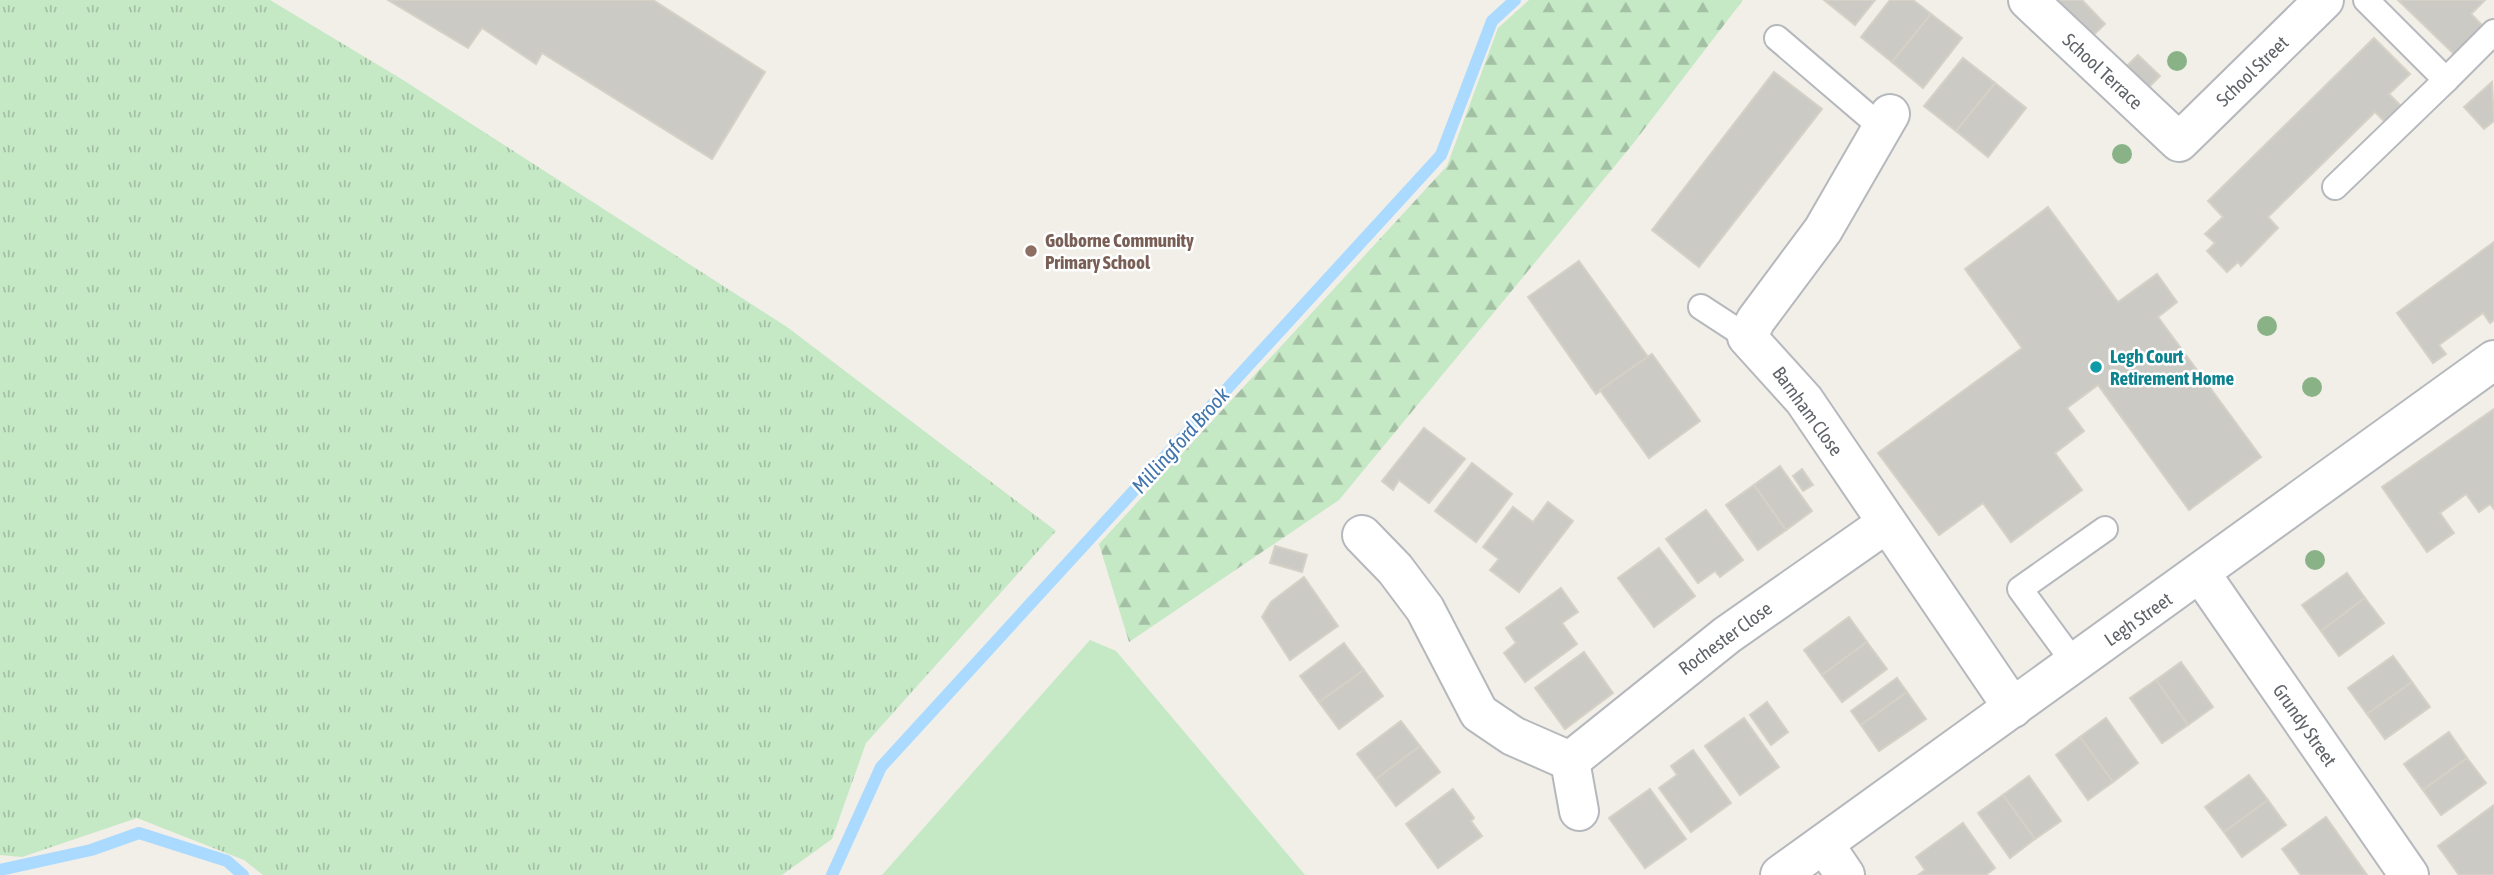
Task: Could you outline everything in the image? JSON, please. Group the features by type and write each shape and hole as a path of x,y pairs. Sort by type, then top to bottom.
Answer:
{"street":[{"name":"School Terrace","path":"2028,0 2179,142"},
{"name":"School Street","path":"2179,142 2324,0"},
{"path":"1748,337 1756,320 1823,230 1885,121"},
{"name":"Barnham Close","path":"1748,337 1804,400 2013,708"},
{"name":"Legh Street","path":"1780,875 2201,574 2494,360"},
{"name":"Rochester Close","path":"1570,761 1727,635 1887,523"},
{"path":"1362,535 1395,569 1418,599 1448,650 1479,713 1513,736 1570,761 1579,811"},
{"name":"Grundy Street","path":"2201,574 2409,875"},
{"path":"1824,844 1845,875"}],"lane":[{"path":"2366,0 2446,80"},
{"path":"2335,187 2494,32"},
{"path":"1777,38 1885,121"},
{"path":"1701,307 1748,337"},
{"path":"2075,664 2020,589 2105,529"}],"green space":[{"path":"0,0 270,0 403,80 787,327 1056,531 866,743 832,839 782,875 263,875 244,860 137,818 22,857 0,855"},
{"path":"1529,0 1743,0 1632,145 1339,500 1129,642 1099,544 1447,166 1498,28"},
{"path":"1090,640 1116,651 1305,875 882,875"}],"building":[{"path":"388,0 653,0 765,72 712,159 542,53 536,64 482,28 468,48"},
{"path":"1824,0 1875,0 1855,25"},
{"path":"1890,0 1913,0 1931,14 1892,62 1861,37"},
{"path":"2056,0 2082,0 2105,24 2084,44"},
{"path":"2398,0 2485,0 2471,14 2483,26 2458,58"},
{"path":"1931,14 1962,38 1923,88 1892,62"},
{"path":"2374,38 2410,74 2389,94 2403,108 2387,124 2375,112 2268,217 2278,228 2241,266 2238,262 2227,272 2207,251 2215,243 2205,234 2223,217 2208,201"},
{"path":"2138,55 2160,76 2138,98 2116,77"},
{"path":"1963,58 1995,83 1956,131 1924,106"},
{"path":"1774,72 1822,109 1699,267 1652,230"},
{"path":"2492,82 2494,121 2484,129 2464,107"},
{"path":"1995,83 2026,108 1988,157 1956,131"},
{"name":"Legh Court Retirement Home","path":"2048,207 2118,302 2157,274 2177,302 2158,317 2261,457 2189,510 2098,385 2067,408 2084,431 2055,453 2082,490 2011,542 1983,503 1939,535 1878,453 2022,348 1965,269"},
{"path":"2494,242 2494,320 2490,323 2483,313 2439,345 2446,354 2433,363 2397,313"},
{"path":"1579,261 1648,357 1596,394 1528,297"},
{"path":"1652,354 1700,421 1649,458 1600,390"},
{"path":"2494,409 2494,509 2490,504 2479,512 2466,494 2440,513 2454,533 2427,552 2382,487"},
{"path":"1424,428 1465,459 1429,503 1399,480 1393,490 1382,481"},
{"path":"1472,463 1512,494 1476,542 1435,511"},
{"path":"1780,466 1812,511 1786,530 1754,485"},
{"path":"1802,469 1813,485 1803,491 1793,476"},
{"path":"1754,485 1786,530 1758,550 1726,505"},
{"path":"1548,502 1573,521 1519,592 1490,570 1499,559 1483,547 1513,507 1533,522"},
{"path":"1706,510 1743,560 1720,577 1715,571 1698,583 1666,539"},
{"path":"1275,546 1307,555 1302,572 1270,563"},
{"path":"1659,548 1695,596 1654,627 1618,578"},
{"path":"2347,573 2365,598 2321,631 2302,605"},
{"path":"1304,577 1338,626 1290,660 1262,617 1271,602"},
{"path":"1561,588 1578,612 1562,623 1577,644 1525,682 1504,653 1516,643 1506,628"},
{"path":"2365,598 2384,623 2339,656 2321,631"},
{"path":"1849,617 1867,642 1822,675 1804,650"},
{"path":"1867,642 1887,669 1842,702 1822,675"},
{"path":"1344,643 1364,670 1319,702 1300,676"},
{"path":"1584,652 1613,693 1565,729 1535,688"},
{"path":"2393,656 2412,682 2367,714 2348,688"},
{"path":"2181,662 2213,707 2188,725 2156,680"},
{"path":"1364,670 1383,696 1339,729 1319,702"},
{"path":"1897,678 1907,692 1861,725 1851,711"},
{"path":"2156,680 2188,725 2162,743 2130,698"},
{"path":"2412,682 2430,707 2385,739 2367,714"},
{"path":"1907,692 1926,719 1879,751 1861,725"},
{"path":"1767,702 1788,732 1771,745 1750,715"},
{"path":"1744,718 1779,767 1740,795 1705,746"},
{"path":"2106,718 2138,763 2113,782 2080,737"},
{"path":"1401,721 1420,746 1376,779 1357,754"},
{"path":"2449,732 2467,758 2423,790 2404,764"},
{"path":"2080,737 2113,782 2088,800 2056,755"},
{"path":"1420,746 1440,772 1396,806 1376,779"},
{"path":"1693,750 1731,803 1691,832 1659,788 1677,775 1671,766"},
{"path":"2467,758 2486,783 2441,815 2423,790"},
{"path":"2249,775 2268,800 2224,832 2205,807"},
{"path":"2029,776 2061,821 2035,839 2003,795"},
{"path":"1453,789 1474,818 1471,821 1482,836 1438,868 1406,824"},
{"path":"1650,789 1686,839 1645,868 1609,818"},
{"path":"2003,795 2035,839 2010,858 1978,813"},
{"path":"2268,800 2286,825 2242,857 2224,832"},
{"path":"2494,805 2494,875 2459,875 2438,846"},
{"path":"2326,817 2367,875 2301,875 2282,849"},
{"path":"1963,823 1995,868 1986,875 1918,875 1925,870 1916,857"}],"waterway":[{"name":"Millingford Brook","path":"832,875 881,767 1441,155 1492,21 1515,0"},
{"name":"Millingford Brook","path":"0,870 91,850 139,833 227,861 243,875"}],"place":[{"name":"Golborne Community Primary School","path":"1031,251"},
{"name":"Legh Court Retirement Home","path":"2096,367"}]}
